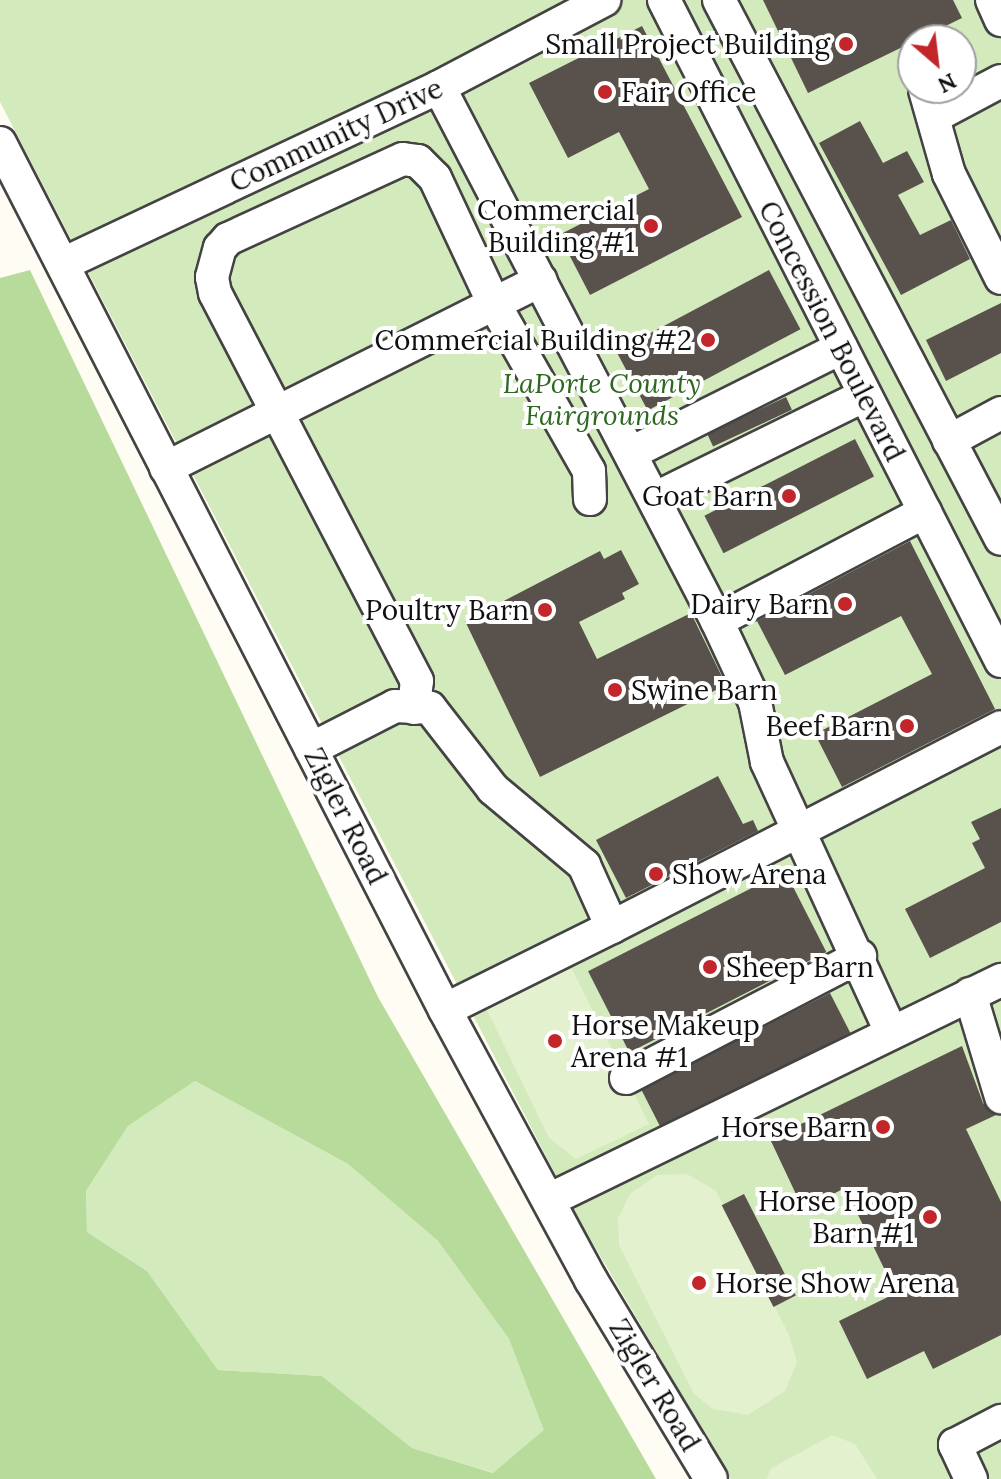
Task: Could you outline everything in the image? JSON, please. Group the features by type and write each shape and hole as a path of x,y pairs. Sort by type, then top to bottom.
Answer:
{"street":[{"name":"Community Drive","path":"65,263 439,87 604,0"},
{"name":"Concession Boulevard","path":"664,0 1001,661"},
{"path":"719,0 1001,539"},
{"path":"992,0 1001,20"},
{"path":"1001,81 929,103 949,174 1001,278"},
{"path":"439,87 717,621 755,702 767,762 799,835 860,956 891,1031"},
{"name":"Zigler Road","path":"0,143 65,263 166,468 445,1010 591,1280 711,1479"},
{"path":"414,708 417,681 215,293 215,260 228,239 403,159 418,161 435,178 493,302 589,471 590,499"},
{"path":"166,468 541,280"},
{"path":"626,444 776,380 841,348"},
{"path":"654,499 865,395"},
{"path":"949,441 1001,413"},
{"path":"717,621 925,512"},
{"path":"311,749 395,706 430,708 493,789 584,865 612,927"},
{"path":"445,1010 799,835 1001,727"},
{"path":"626,1078 860,956"},
{"path":"549,1200 1001,980"},
{"path":"970,994 1001,1097"},
{"path":"971,1479 955,1445 1001,1421"}],"green space":[{"name":"LaPorte County Fairgrounds","path":"0,0 1001,0 1001,1479 731,1479 578,1218 0,102"},
{"path":"30,270 378,997 656,1479 0,1479 0,278","holes":["195,1081 348,1164 438,1241 509,1339 544,1430 493,1473 412,1448 322,1376 218,1370 147,1271 87,1232 86,1191 128,1126"]},
{"name":"Horse Makeup Arena #1","path":"572,969 649,1124 576,1159 549,1138 484,1004 532,976"},
{"path":"195,1081 348,1164 438,1241 509,1339 545,1430 494,1473 412,1448 322,1376 218,1370 147,1271 87,1232 86,1191 128,1126"},
{"name":"Horse Show Arena","path":"687,1174 716,1191 789,1335 797,1362 785,1391 748,1415 713,1409 694,1394 619,1245 618,1219 630,1194 657,1175"},
{"path":"832,1435 855,1444 877,1479 767,1479 770,1469"}],"building":[{"name":"Small Project Building","path":"763,0 953,0 962,18 950,24 897,24 897,50 808,93"},
{"path":"642,26 742,217 590,295 559,235 649,189 619,132 568,158 529,83"},
{"path":"860,121 883,163 907,151 924,182 898,195 920,235 951,220 970,259 901,295 819,143"},
{"name":"Commercial Building #2","path":"769,270 800,329 648,410 616,351"},
{"path":"1001,303 1001,353 946,381 926,340"},
{"path":"786,397 792,410 713,446 707,434"},
{"name":"Goat Barn","path":"855,439 874,476 723,553 704,516"},
{"path":"910,541 995,709 842,787 815,734 932,674 901,616 785,675 757,621"},
{"path":"621,550 639,584 622,593 625,599 579,622 597,659 691,613 726,685 540,777 465,621 600,551 604,559"},
{"name":"Show Arena","path":"718,776 743,824 753,820 758,831 626,898 596,840"},
{"path":"1001,808 1001,922 930,958 905,909 985,868 972,843 980,839 971,822"},
{"name":"Sheep Barn","path":"785,871 826,952 629,1052 588,971"},
{"path":"830,993 850,1033 662,1129 641,1089"},
{"path":"962,1046 983,1103 996,1115 966,1129 1001,1202 1001,1335 933,1369 924,1351 867,1379 839,1321 896,1293 845,1188 803,1209 770,1139"},
{"path":"744,1194 796,1296 773,1307 722,1205"}],"place":[{"name":"Small Project Building","path":"846,44"},
{"name":"Fair Office","path":"605,92"},
{"name":"Commercial Building #1","path":"651,226"},
{"name":"Commercial Building #2","path":"708,340"},
{"name":"Goat Barn","path":"789,496"},
{"name":"Dairy Barn","path":"845,604"},
{"name":"Poultry Barn","path":"545,610"},
{"name":"Swine Barn","path":"615,690"},
{"name":"Beef Barn","path":"907,726"},
{"name":"Show Arena","path":"656,874"},
{"name":"Sheep Barn","path":"710,967"},
{"name":"Horse Makeup Arena #1","path":"555,1041"},
{"name":"Horse Barn","path":"883,1127"},
{"name":"Horse Hoop Barn #1","path":"930,1217"},
{"name":"Horse Show Arena","path":"699,1283"}]}
